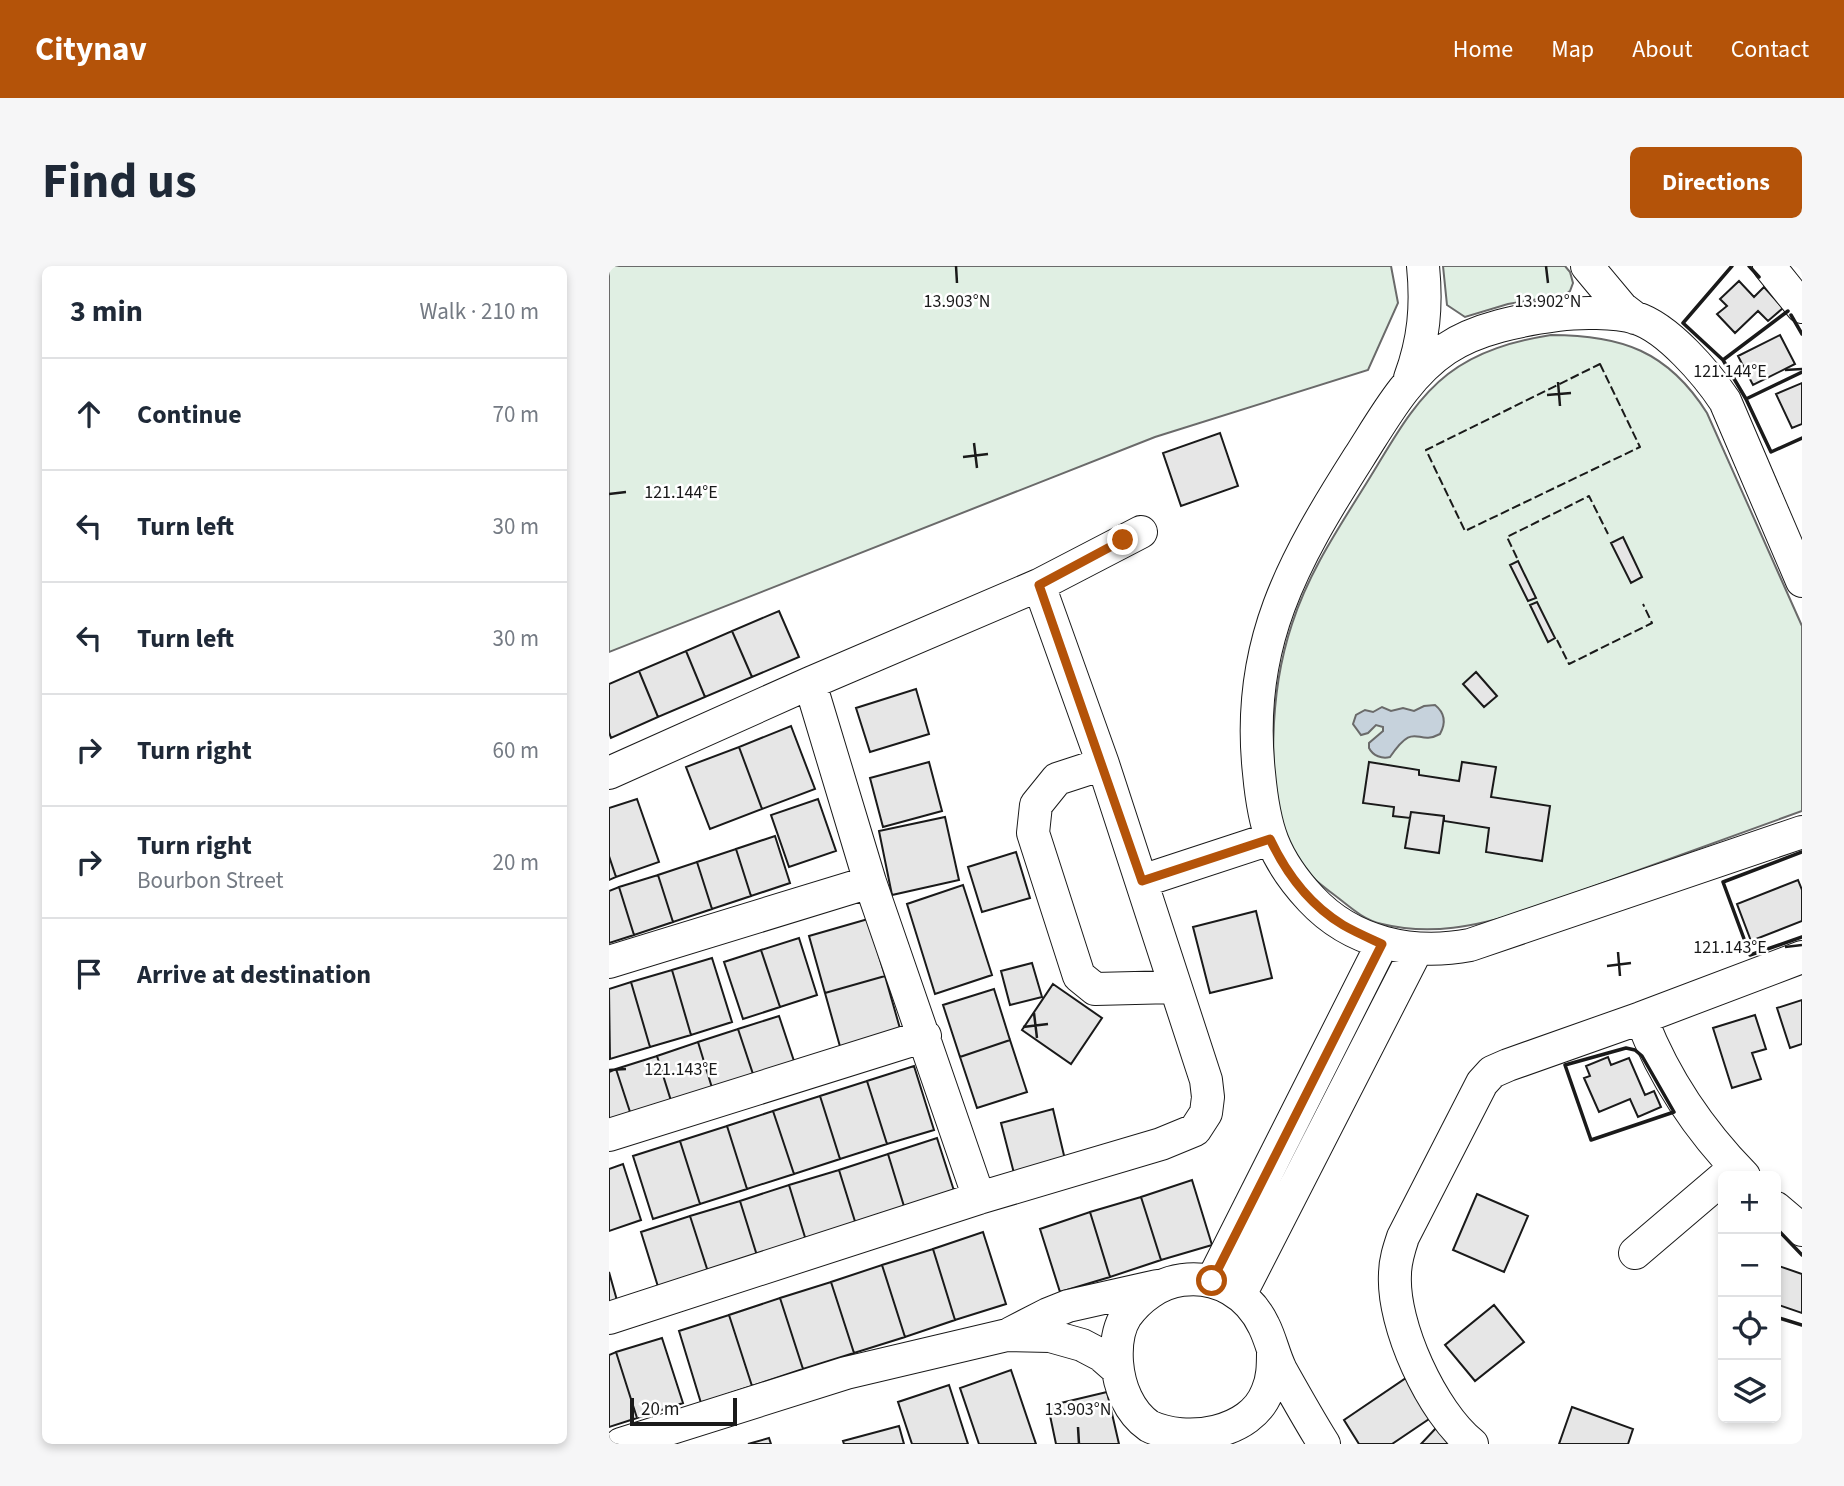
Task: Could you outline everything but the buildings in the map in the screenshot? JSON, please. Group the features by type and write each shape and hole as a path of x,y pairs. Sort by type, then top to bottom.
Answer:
{"street":[{"path":"1409,382 1425,325 1423,266"},
{"path":"1587,266 1622,308 1686,354 1710,379 1725,401 1802,581"},
{"path":"1769,266 1802,307"},
{"path":"1635,318 1568,314 1490,329 1449,347 1432,359 1409,382 1311,534 1266,640 1258,688 1255,743 1260,789 1270,839 1290,874 1322,910 1344,926 1382,944 1446,950 1470,945 1802,832"},
{"path":"609,773 1039,585 1141,532"},
{"path":"609,1318 979,1198 1161,1144 1195,1130 1206,1113 1206,1080 1103,764 1039,585"},
{"path":"810,683 870,882 925,1035 979,1198"},
{"path":"1103,764 1057,779 1036,805 1034,819 1033,833 1079,976 1095,989 1175,987"},
{"path":"1142,881 1270,839"},
{"path":"609,962 870,882"},
{"path":"1212,1281 1382,944"},
{"path":"1240,1295 1417,949"},
{"path":"1472,1444 1463,1437 1434,1397 1419,1369 1398,1312 1394,1275 1403,1237 1482,1083 1492,1072 1802,957"},
{"path":"1641,1018 1649,1040 1682,1100 1729,1171"},
{"path":"609,1135 925,1035"},
{"path":"1635,1253 1718,1186"},
{"path":"1781,1212 1802,1230"},
{"path":"621,1444 846,1373 1007,1335 1068,1307 1196,1279 1212,1281 1240,1295 1254,1307 1265,1327 1280,1368 1324,1444"},
{"path":"1164,1284 1140,1299 1125,1318 1116,1343 1122,1389 1150,1436 1204,1437 1223,1433 1246,1421 1262,1402 1272,1377 1273,1351"},
{"path":"1007,1335 1050,1336 1074,1342 1101,1355 1118,1369"},
{"path":"1223,1433 1238,1434 1258,1444"}],"green space":[{"path":"609,266 1391,266 1398,303 1368,370 1155,437 609,652"},
{"path":"1443,266 1565,266 1573,283 1570,291 1563,295 1508,304 1465,317 1447,305"},
{"path":"1551,335 1599,338 1641,351 1676,375 1707,413 1802,626 1802,811 1505,917 1436,929 1400,928 1375,922 1353,909 1307,871 1293,852 1283,827 1277,800 1273,739 1279,678 1292,624 1326,549 1395,437 1424,397 1448,374 1484,353 1524,340"}],"shaded area":[{"path":"1435,705 1443,718 1440,734 1426,738 1411,736 1405,739 1390,757 1378,756 1369,748 1369,743 1383,731 1383,727 1376,725 1368,733 1361,735 1353,724 1356,715 1365,710 1373,712 1382,707 1391,711 1403,708 1414,711"}],"fence":[{"path":"1600,364 1640,447 1465,531 1426,450 1600,364"},
{"path":"1517,558 1507,537 1589,496 1608,534"},
{"path":"1557,640 1569,664 1652,623 1643,604"}],"wall":[{"path":"1732,266 1683,323 1723,360 1788,311"},
{"path":"1749,266 1759,277"},
{"path":"1791,315 1802,334"},
{"path":"1723,360 1746,399 1802,372"},
{"path":"1746,399 1771,452 1802,438"},
{"path":"1802,852 1723,882 1750,955 1802,937"},
{"path":"1626,1048 1635,1050 1642,1056 1674,1112 1591,1140 1565,1065 1626,1048"},
{"path":"1781,1233 1802,1255"},
{"path":"1781,1319 1802,1325"}],"route":[{"path":"1123,540 1039,585 1142,881 1270,839 1290,874 1322,910 1344,926 1382,944 1212,1281"}]}
